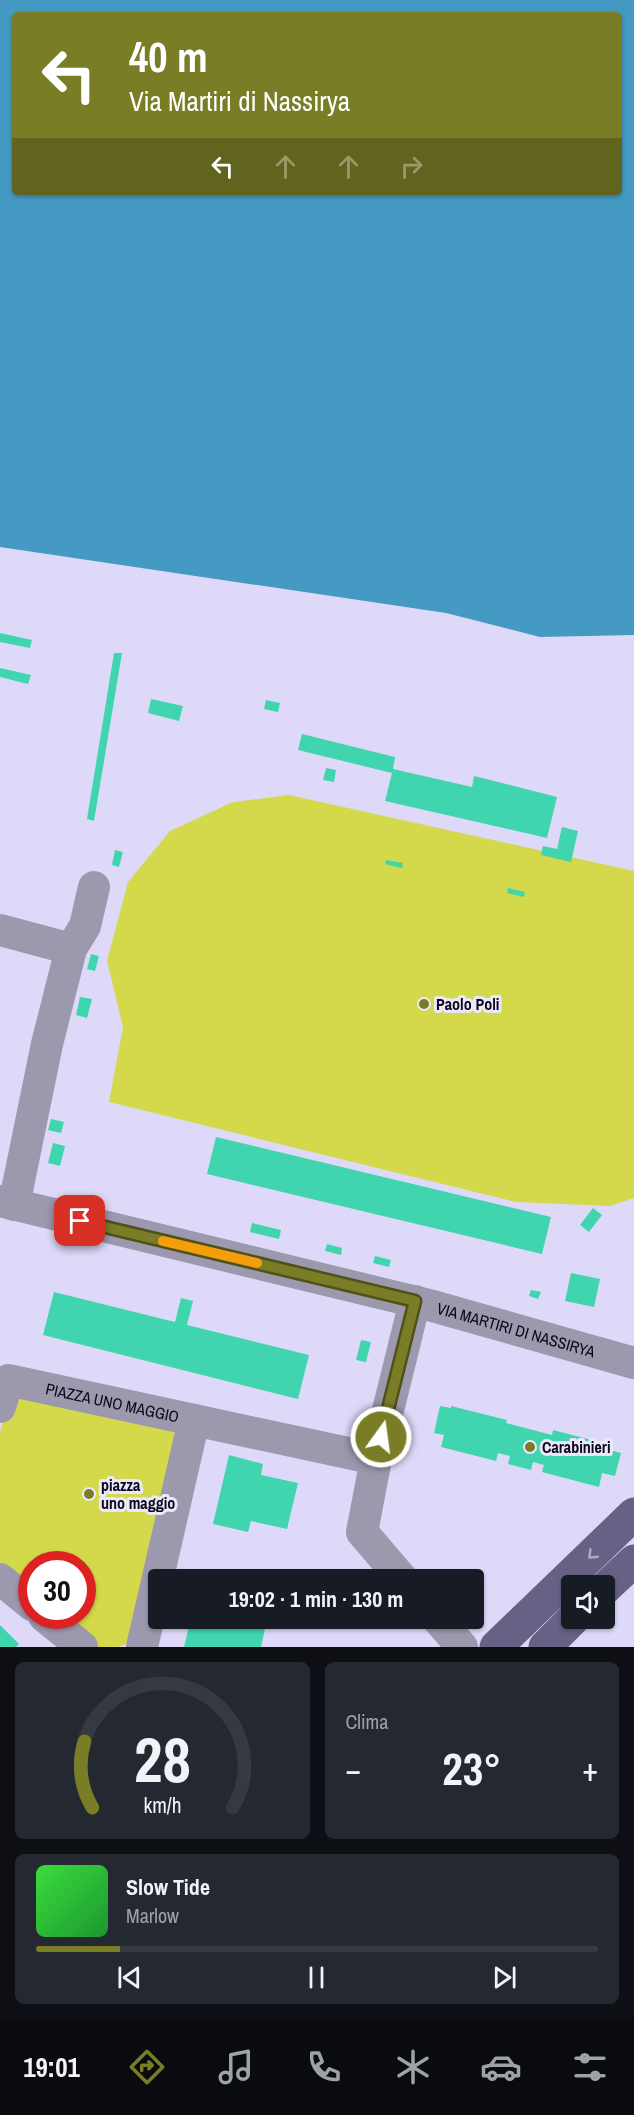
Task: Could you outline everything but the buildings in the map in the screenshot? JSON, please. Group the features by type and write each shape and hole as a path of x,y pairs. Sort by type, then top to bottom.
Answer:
{"main road":[{"path":"496,1647 634,1514"},
{"path":"615,1579 634,1561"},
{"path":"545,1647 563,1629"}],"street":[{"path":"7,1203 71,949 84,926 94,886"},
{"path":"0,930 71,949"},
{"name":"VIA MARTIRI DI NASSIRYA","path":"7,1203 415,1301 634,1363"},
{"path":"394,1569 362,1532 376,1459 415,1301"},
{"name":"PIAZZA UNO MAGGIO","path":"0,1407 8,1380 194,1420 142,1647"},
{"path":"194,1420 376,1459"},
{"path":"0,1579 18,1594"},
{"path":"60,1629 82,1647"},
{"path":"446,1629 462,1647"}],"shaded area":[{"path":"289,795 634,871 634,1198 610,1206 516,1202 109,1102 123,1027 107,961 128,882 170,831 233,802"},
{"name":"piazza uno maggio","path":"12,1388 185,1426 129,1643 118,1647 98,1647 77,1629 96,1629 96,1551 18,1551 18,1579 0,1563 0,1432"}],"water":[{"path":"0,0 634,0 634,635 540,637 446,613 0,547"}],"slow traffic":[{"path":"163,1241 257,1263"}],"place":[{"name":"Paolo Poli","path":"424,1004"},
{"name":"Carabinieri","path":"530,1447"},
{"name":"piazza uno maggio","path":"89,1494"}],"route":[{"path":"80,1221 415,1301 381,1437"}]}
